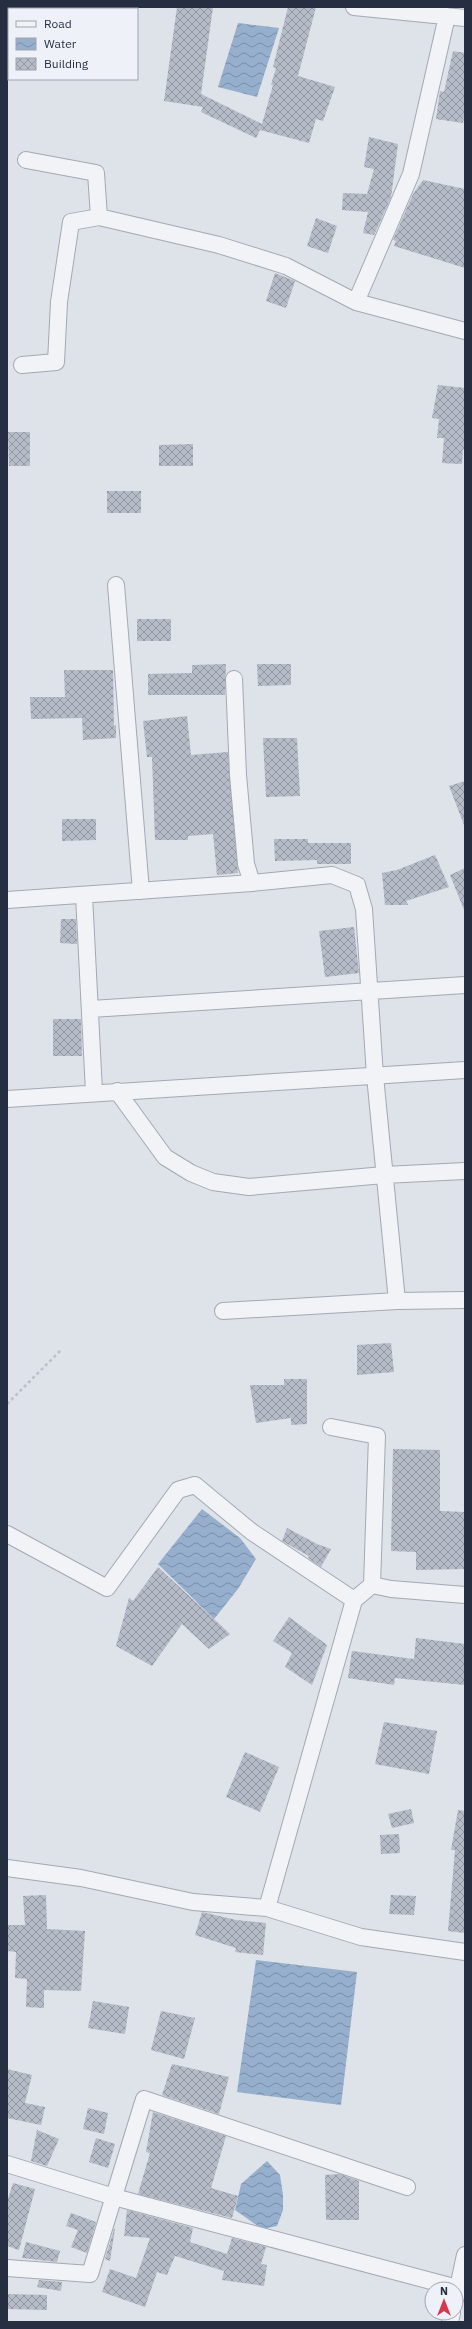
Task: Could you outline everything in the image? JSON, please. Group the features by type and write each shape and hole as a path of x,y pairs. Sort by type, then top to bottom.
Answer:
{"street":[{"path":"354,7 465,18"},
{"path":"356,302 412,174 447,16"},
{"path":"26,160 96,173 99,217"},
{"path":"22,365 56,362 59,302 71,222 99,217 219,245 286,266 356,302 465,332"},
{"path":"116,585 141,891"},
{"path":"234,680 239,783 246,864 252,883"},
{"path":"7,900 252,883 332,875 357,885 364,909 375,1076 398,1301"},
{"path":"84,895 91,1009 94,1092"},
{"path":"91,1009 465,985"},
{"path":"7,1100 94,1092 465,1070"},
{"path":"117,1091 165,1157 191,1173 213,1182 249,1187 384,1175 465,1171"},
{"path":"223,1311 398,1301 465,1300"},
{"path":"267,1908 354,1600 372,1585 377,1436 331,1427"},
{"path":"7,1534 107,1588 178,1490 195,1485 252,1532 354,1600"},
{"path":"372,1585 390,1589 465,1596"},
{"path":"7,1868 80,1878 193,1902 267,1908 361,1937 465,1952"},
{"path":"7,2268 90,2274 144,2099 407,2187"},
{"path":"7,2164 114,2197 424,2282"},
{"path":"461,2281 465,2255"}],"path":[{"path":"7,1404 61,1350"}],"water":[{"path":"238,23 279,28 257,97 218,87"},
{"path":"202,1509 240,1538 256,1559 238,1589 214,1619 158,1564"},
{"path":"256,1960 357,1972 341,2105 237,2092"},
{"path":"267,2161 280,2175 283,2195 283,2210 277,2226 262,2229 235,2210 241,2184"}],"building":[{"path":"177,7 213,7 201,94 262,124 273,85 271,85 276,68 273,67 288,7 316,7 298,76 335,87 323,121 316,119 309,143 260,130 256,138 201,112 203,107 164,101"},
{"path":"453,51 465,53 465,110 463,123 436,119 440,91 444,92"},
{"path":"369,137 398,144 391,197 374,235 363,233 368,212 342,210 343,193 367,194 374,169 364,167"},
{"path":"423,180 465,189 465,268 394,246 396,241 393,240 413,194"},
{"path":"316,218 337,226 328,253 307,246"},
{"path":"275,273 295,281 286,308 266,301"},
{"path":"438,385 465,388 465,450 463,449 462,464 442,463 444,438 437,438 439,419 432,418"},
{"path":"8,432 30,432 30,466 9,466"},
{"path":"193,444 193,466 159,466 159,445"},
{"path":"107,491 141,491 141,513 107,513"},
{"path":"137,619 171,619 171,641 137,641"},
{"path":"226,664 225,695 148,695 148,674 192,673 192,665"},
{"path":"257,664 291,664 291,685 258,686"},
{"path":"64,670 113,670 114,726 116,725 116,738 83,740 82,718 31,719 30,697 65,697"},
{"path":"187,716 191,755 228,752 238,873 217,875 213,834 188,836 188,840 155,840 152,757 147,757 143,721"},
{"path":"263,738 297,738 300,796 266,797"},
{"path":"465,781 465,825 464,825 449,786"},
{"path":"62,819 96,819 96,840 62,841"},
{"path":"274,839 308,839 308,843 351,843 351,864 317,864 317,860 275,861"},
{"path":"435,855 449,887 406,901 408,905 385,905 382,873 397,870"},
{"path":"465,868 465,910 464,910 450,875"},
{"path":"61,919 76,919 77,944 60,943"},
{"path":"354,927 359,973 325,977 319,931"},
{"path":"53,1019 81,1019 82,1056 53,1056"},
{"path":"391,1343 394,1372 357,1375 357,1345"},
{"path":"284,1379 307,1379 307,1424 291,1425 291,1418 256,1423 250,1385 284,1385"},
{"path":"393,1449 440,1450 440,1511 465,1512 465,1569 416,1570 416,1552 391,1551"},
{"path":"287,1528 317,1544 331,1549 321,1567 308,1558 309,1556 282,1541"},
{"path":"158,1567 230,1634 209,1649 182,1624 152,1666 116,1646 129,1598 133,1601"},
{"path":"289,1617 327,1645 312,1685 285,1667 292,1653 273,1641"},
{"path":"416,1638 465,1644 465,1685 395,1678 394,1685 348,1678 352,1651 414,1659"},
{"path":"384,1722 437,1731 429,1774 375,1764"},
{"path":"245,1752 279,1767 260,1812 226,1797"},
{"path":"411,1809 414,1823 392,1828 388,1814"},
{"path":"458,1810 465,1811 465,1933 448,1931 455,1850 451,1850"},
{"path":"399,1834 400,1853 381,1854 380,1835"},
{"path":"46,1895 47,1929 85,1931 81,1991 44,1990 44,2008 26,2007 27,1979 15,1978 16,1952 7,1951 7,1925 25,1925 23,1896"},
{"path":"391,1895 416,1896 414,1915 389,1914"},
{"path":"202,1912 236,1920 266,1923 263,1955 235,1952 236,1948 195,1935"},
{"path":"93,2001 129,2007 125,2034 88,2028"},
{"path":"161,2011 195,2018 184,2059 151,2050"},
{"path":"172,2064 229,2077 219,2114 162,2095"},
{"path":"7,2069 32,2075 25,2103 45,2107 41,2125 7,2118"},
{"path":"88,2108 108,2113 104,2134 83,2129"},
{"path":"153,2112 226,2136 211,2188 238,2196 232,2218 138,2194 150,2153 146,2152"},
{"path":"37,2130 59,2139 47,2166 31,2161"},
{"path":"96,2138 115,2144 108,2168 89,2162"},
{"path":"340,2174 359,2181 359,2220 326,2220 325,2175"},
{"path":"13,2183 35,2189 19,2250 7,2246 7,2202"},
{"path":"127,2210 193,2228 190,2242 227,2254 232,2238 266,2247 261,2264 267,2265 264,2286 222,2280 224,2271 175,2256 167,2275 157,2272 145,2307 102,2292 110,2269 136,2278 150,2238 124,2236"},
{"path":"71,2213 96,2222 87,2253 71,2247 78,2230 66,2226"},
{"path":"115,2229 110,2261 105,2259"},
{"path":"26,2242 60,2251 57,2262 22,2258"},
{"path":"39,2280 62,2282 61,2291 37,2287"},
{"path":"7,2294 47,2295 47,2310 7,2309"}]}
